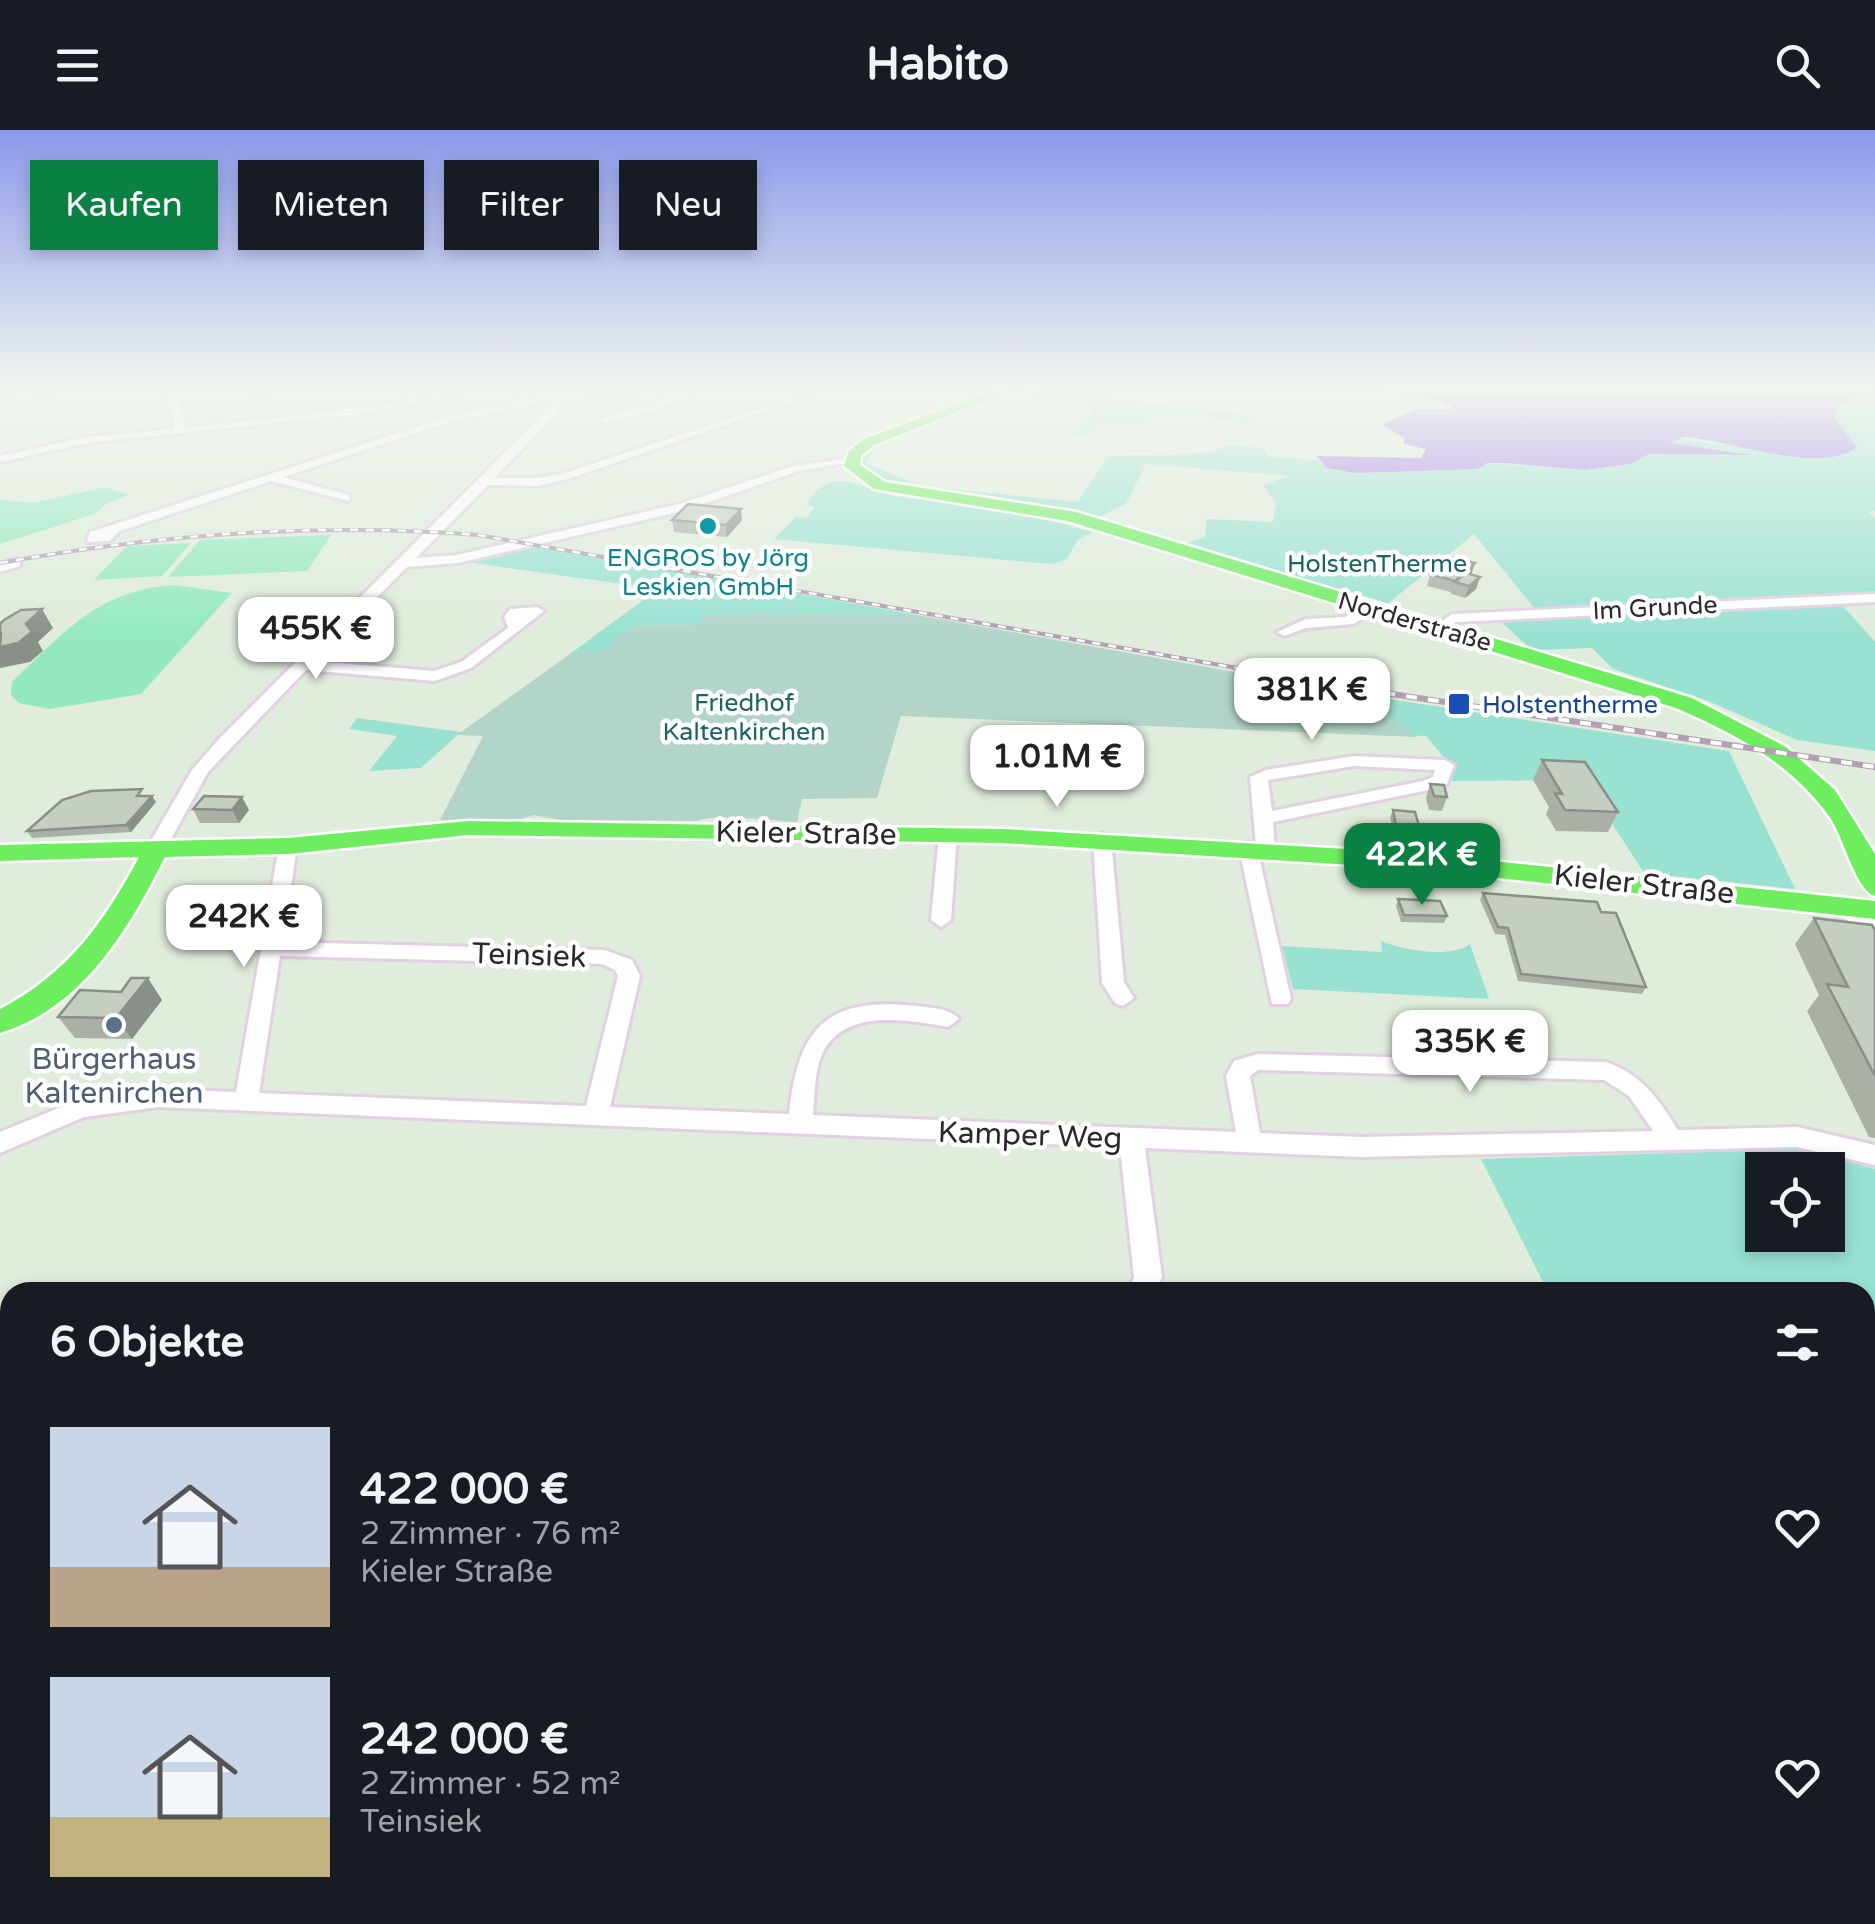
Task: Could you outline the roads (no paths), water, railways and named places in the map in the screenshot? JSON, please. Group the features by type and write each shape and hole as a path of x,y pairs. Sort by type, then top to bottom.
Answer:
{"main road":[{"name":"Norderstraße","path":"860,471 880,486 1044,510 1640,687 1742,730 1791,761 1826,794 1872,863 1875,888"},
{"name":"Kieler Straße","path":"0,854 288,846 468,828 948,835 1257,849 1610,879 1875,910"},
{"path":"0,1022 56,992 96,955 155,852"}],"street":[{"path":"115,530 294,471"},
{"path":"155,852 202,770 494,471"},
{"path":"484,481 543,482 585,471"},
{"path":"400,566 436,566 696,504 796,471"},
{"path":"272,478 344,498"},
{"path":"0,568 15,563"},
{"name":"Im Grunde","path":"1439,628 1452,618 1875,598"},
{"path":"1284,632 1301,625 1353,623 1370,608"},
{"path":"301,665 435,676 466,665 516,629"},
{"path":"1264,818 1427,785 1441,780 1445,764 1354,760 1266,774 1259,780 1264,818 1257,849 1280,999"},
{"path":"941,920 948,835"},
{"path":"1102,840 1113,983 1123,998"},
{"path":"246,1101 288,846"},
{"path":"1824,904 1875,925"},
{"name":"Teinsiek","path":"274,949 605,958 624,965 629,976 595,1118"},
{"path":"800,1126 813,1050 824,1034 872,1013 899,1009 948,1019"},
{"path":"1250,1144 1238,1076 1242,1067 1258,1062 1582,1071 1624,1077 1636,1087 1673,1142"},
{"name":"Kamper Weg","path":"46,1124 184,1101"},
{"name":"Kamper Weg","path":"0,1144 81,1108 109,1103 246,1101 1361,1147 1797,1138 1875,1156"},
{"path":"1132,1138 1146,1282"}],"railway":[{"path":"0,563 238,533 357,530 478,535 1334,685"},
{"path":"1319,683 1875,767"}],"place":[{"name":"ENGROS by Jörg Leskien GmbH","path":"708,526"},
{"name":"Holstentherme","path":"1459,704"},
{"name":"Bürgerhaus Kaltenirchen","path":"114,1025"}],"park label":[{"name":"HolstenTherme","path":"1377,563"},
{"name":"Friedhof Kaltenkirchen","path":"744,716"}]}
